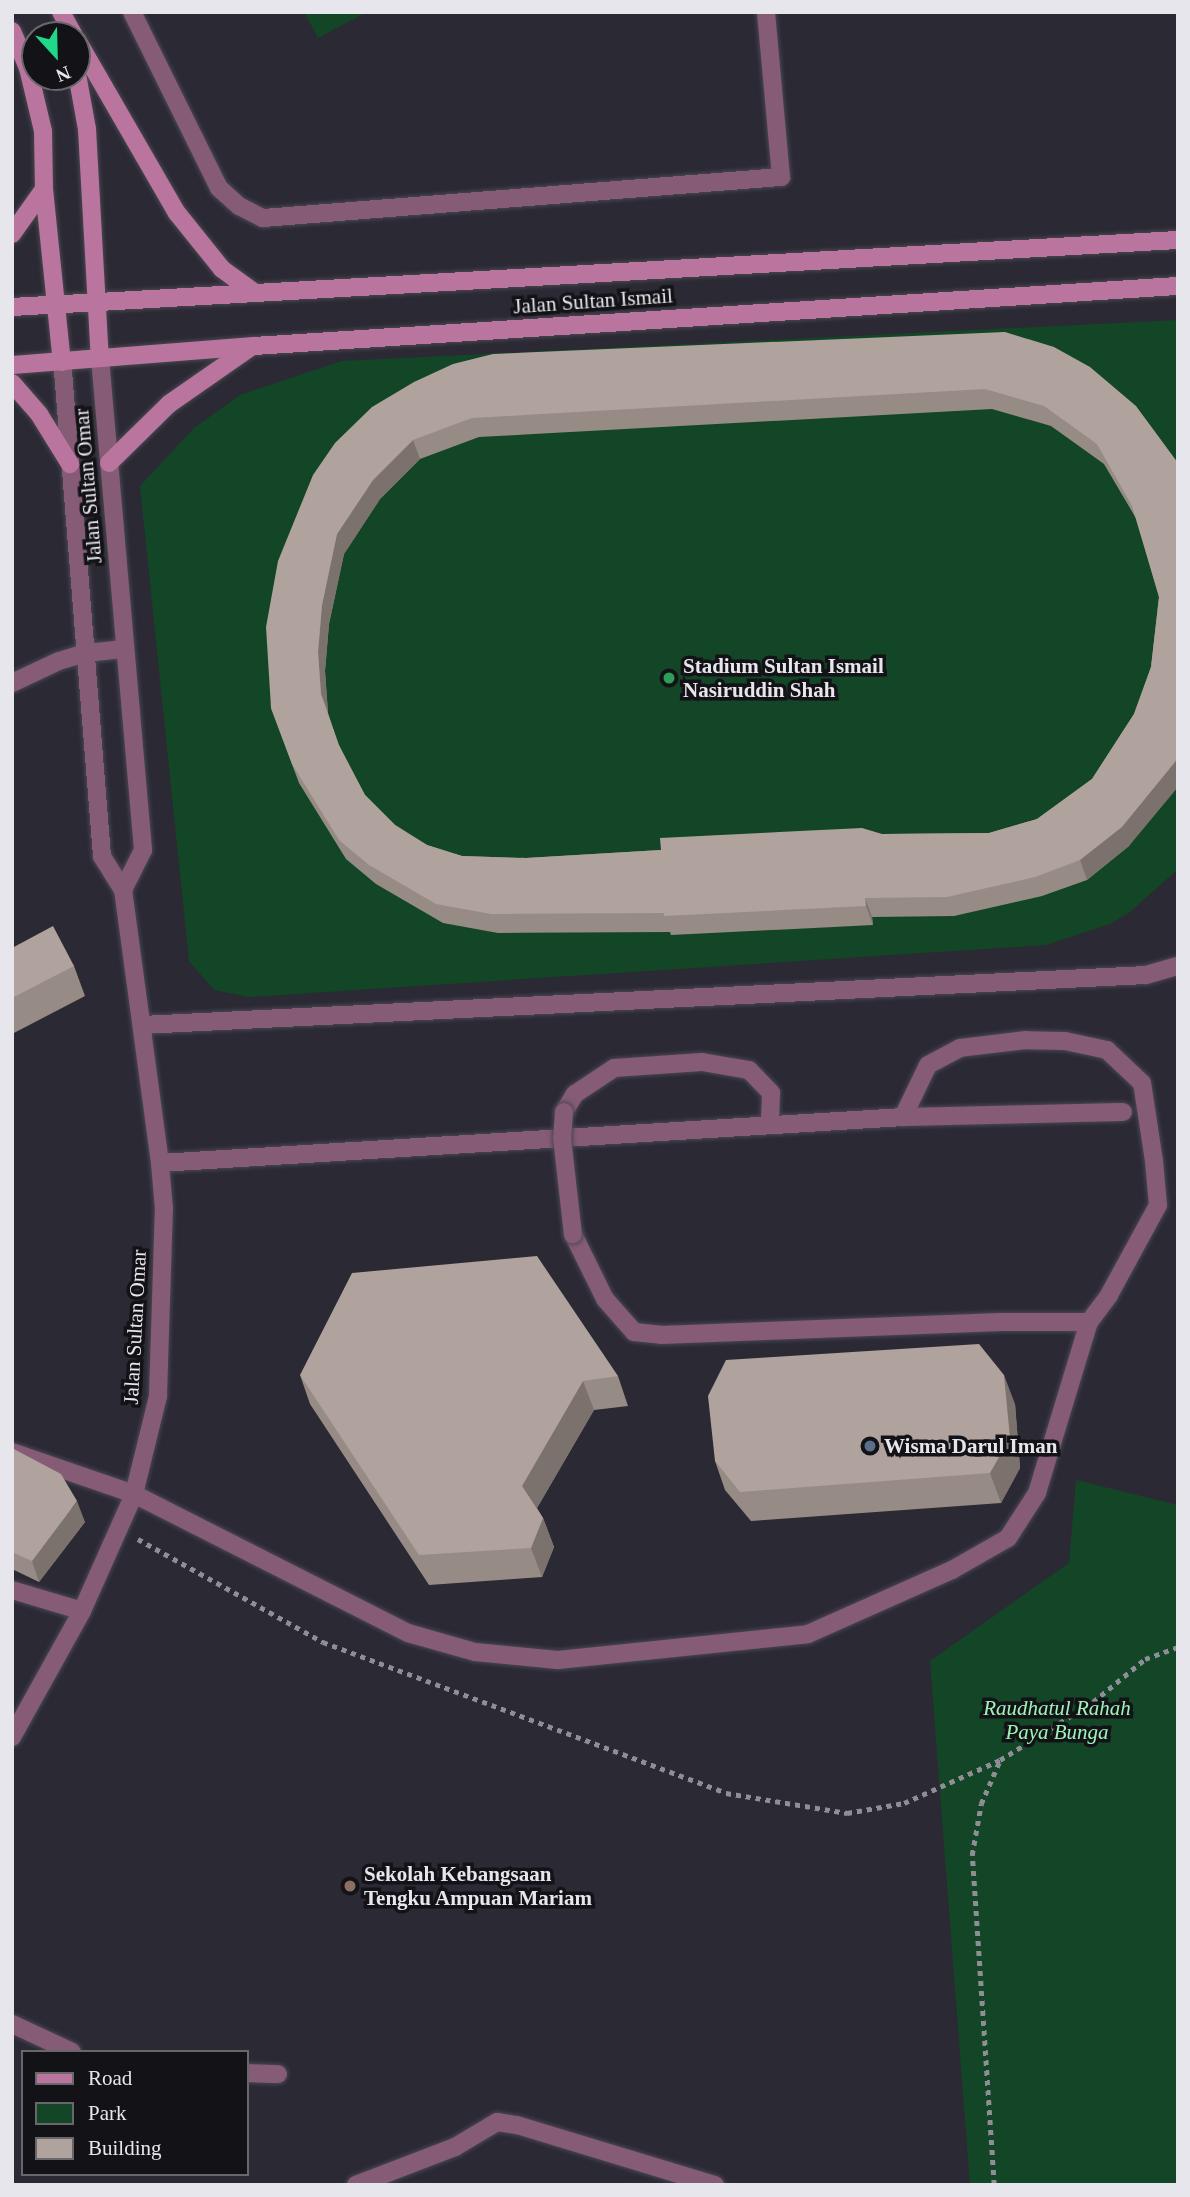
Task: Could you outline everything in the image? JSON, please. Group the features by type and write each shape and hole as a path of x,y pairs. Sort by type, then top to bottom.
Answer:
{"main road":[{"path":"12,31 28,68 43,131 44,189 62,362"},
{"path":"91,64 177,213 222,269 255,293"},
{"name":"Jalan Sultan Omar","path":"80,91 87,129 100,358"},
{"path":"12,234 44,189"},
{"name":"Jalan Sultan Ismail","path":"12,307 1178,240"},
{"name":"Jalan Sultan Ismail","path":"12,365 254,346 1178,286"},
{"path":"109,463 169,404 254,346"},
{"path":"12,383 39,414 70,464"}],"street":[{"path":"132,12 219,188 239,206 264,218 781,177 766,12"},
{"name":"Jalan Sultan Omar","path":"100,358 143,850 123,890"},
{"name":"Jalan Sultan Omar","path":"12,1737 82,1611 134,1494 158,1396 164,1209 160,1163 123,890 102,856 62,362"},
{"path":"12,683 59,661 86,653 125,649"},
{"path":"142,1025 1146,975 1178,966"},
{"path":"12,1452 134,1494 408,1633 475,1652 558,1660 808,1634 952,1570 1008,1538 1037,1493 1089,1322 1109,1295 1158,1205 1152,1137 1142,1083 1107,1050 1065,1041 1026,1040 960,1048 928,1065 903,1117"},
{"path":"770,1125 771,1093 749,1070 702,1062 614,1068 575,1094 564,1112 562,1138 573,1234 605,1299 634,1332 661,1335 1001,1322 1089,1322"},
{"path":"160,1163 903,1117 1123,1112"},
{"path":"12,1590 82,1611"},
{"path":"12,2024 68,2050"},
{"path":"248,2073 278,2074"},
{"path":"356,2185 455,2147 497,2122 517,2125 715,2185"}],"path":[{"path":"119,1529 323,1642 726,1793 847,1813 904,1802 1000,1760 1093,1702 1145,1659 1178,1647"},
{"path":"994,2185 972,1855 981,1804 1000,1760"}],"green space":[{"path":"304,12 367,12 318,38"},
{"name":"Stadium Sultan Ismail Nasiruddin Shah","path":"1178,320 1178,869 1130,912 1110,924 1046,945 249,997 214,990 189,961 140,486 194,428 240,395 342,361"},
{"name":"Raudhatul Rahah Paya Bunga","path":"1076,1480 1178,1505 1178,2185 970,2185 930,1661 1069,1563"}],"building":[{"path":"1005,332 1054,347 1090,367 1136,406 1178,463 1178,756 1175,762 1122,827 1080,860 1035,877 947,897 865,898 866,906 664,916 664,913 491,914 436,904 369,865 339,840 292,764 271,708 266,627 278,561 313,475 335,443 372,407 414,382 453,364 493,354","holes":["985,389 1044,406 1097,444 1132,506 1159,597 1151,667 1134,714 1092,779 1037,819 989,833 882,834 862,828 660,838 661,850 526,858 462,856 427,845 395,825 365,795 339,745 321,694 318,652 322,605 337,534 373,480 413,440 472,418"]},
{"path":"53,926 74,966 12,998 12,948"},
{"path":"537,1256 618,1376 583,1381 522,1486 543,1518 531,1548 419,1555 300,1375 352,1273"},
{"name":"Wisma Darul Iman","path":"979,1344 1004,1375 1010,1438 990,1473 740,1492 715,1461 708,1396 726,1360"},
{"path":"12,1448 61,1474 77,1501 32,1561 12,1552"}],"place":[{"name":"Stadium Sultan Ismail Nasiruddin Shah","path":"669,678"},
{"name":"Wisma Darul Iman","path":"870,1446"},
{"name":"Sekolah Kebangsaan Tengku Ampuan Mariam","path":"350,1886"}]}
